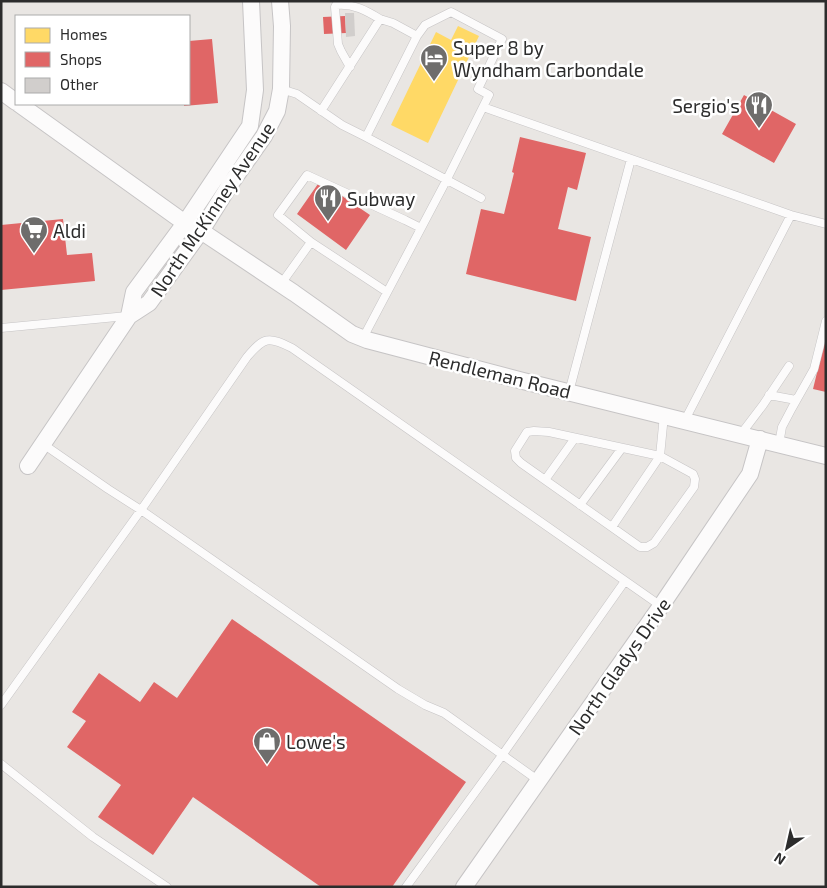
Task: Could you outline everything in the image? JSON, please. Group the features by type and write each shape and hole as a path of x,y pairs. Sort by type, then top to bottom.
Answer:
{"street":[{"name":"North McKinney Avenue","path":"28,466 129,316 134,292 185,223 250,126 255,90 251,1"},
{"name":"North McKinney Avenue","path":"129,316 149,303 201,232 231,183 264,136 278,111 281,90 282,26 280,1"},
{"name":"Rendleman Road","path":"1,91 15,102"},
{"name":"Rendleman Road","path":"20,105 185,223 281,284 352,334 524,381 826,456"},
{"name":"North Gladys Drive","path":"464,887 661,606 750,474 760,439"}],"lane":[{"path":"350,66 338,44 336,5 357,6 417,36"},
{"path":"363,338 489,95 478,89 502,39 451,12 425,25 417,36 366,137"},
{"path":"321,111 380,19"},
{"path":"281,90 297,94 342,125 481,198"},
{"path":"483,107 791,215 826,224"},
{"path":"569,392 631,159"},
{"path":"387,292 311,242 278,216 307,175 421,228"},
{"path":"685,420 791,215"},
{"path":"281,284 311,242"},
{"path":"1,328 129,316"},
{"path":"779,444 782,427 814,369 826,321"},
{"path":"1,705 141,510 247,357 264,340 279,342 296,351 661,606"},
{"path":"741,434 790,366"},
{"path":"769,396 796,400"},
{"path":"612,527 660,456 664,415"},
{"path":"534,431 549,432 622,448 660,456 693,474 695,480 694,487 654,543 647,547 640,546 545,480 516,458 514,451 527,432 534,431"},
{"path":"545,480 575,438"},
{"path":"43,444 398,689 425,705 444,713 539,780"},
{"path":"580,505 622,448"},
{"path":"406,887 503,754 625,580"},
{"path":"1,764 93,837 167,887"}],"building: Homes":[{"name":"Super 8 by Wyndham Carbondale","path":"458,26 479,36 428,143 391,125 436,32 451,40"}],"building: Shops":[{"path":"345,16 346,33 324,34 323,17"},
{"path":"212,39 218,103 184,106 190,105 190,41"},
{"name":"Sergio's","path":"744,95 796,124 774,163 722,134"},
{"path":"520,137 586,153 577,190 568,187 558,229 591,237 576,301 466,274 481,209 504,214"},
{"path":"320,181 370,215 346,250 297,214"},
{"name":"Aldi","path":"63,219 67,255 92,253 95,281 1,290 1,225"},
{"path":"826,340 826,392 813,389"},
{"name":"Lowe's","path":"232,619 466,782 392,887 321,887 193,797 153,855 98,817 121,785 67,747 86,721 72,712 99,673 140,702 154,682 177,698"}],"building: Other":[{"path":"345,13 354,13 355,36 346,37"}],"place":[{"name":"Super 8 by Wyndham Carbondale","path":"434,82"},
{"name":"Sergio's","path":"759,129"},
{"name":"Subway","path":"328,222"},
{"name":"Aldi","path":"34,254"},
{"name":"Lowe's","path":"267,765"}]}
